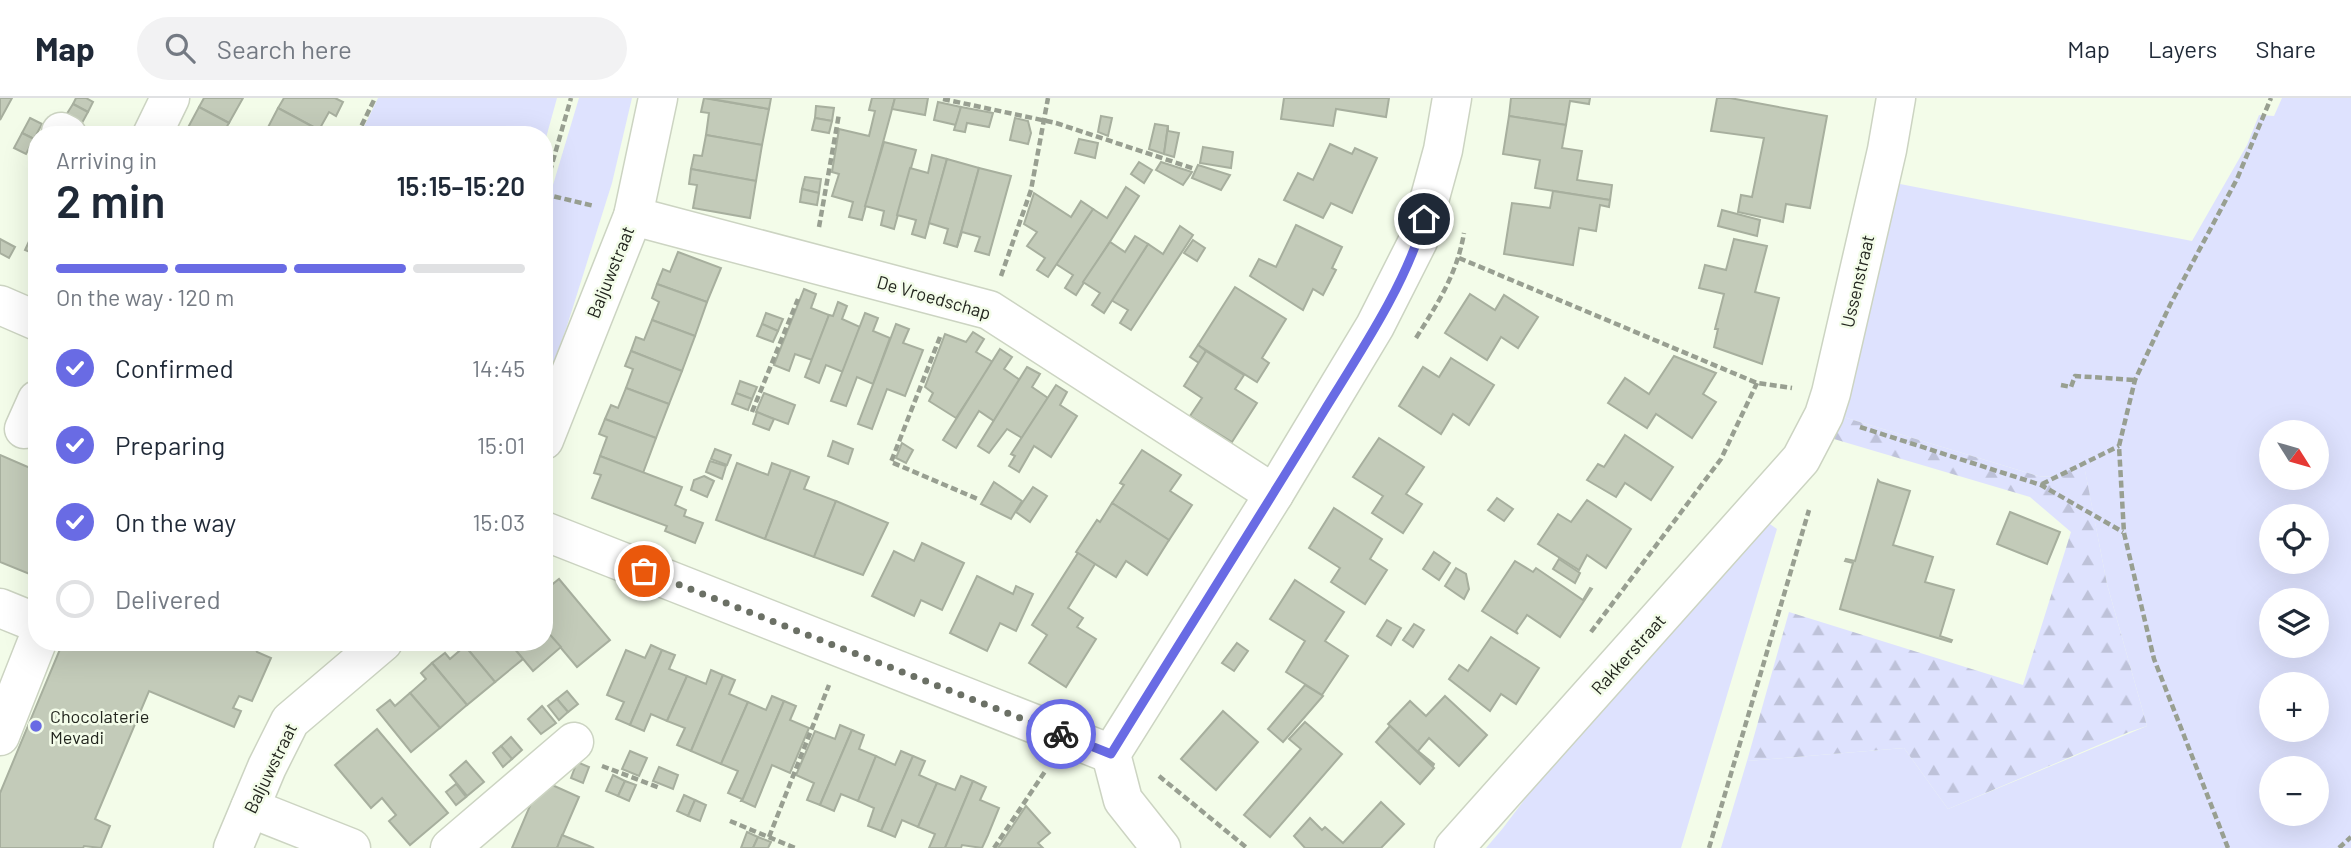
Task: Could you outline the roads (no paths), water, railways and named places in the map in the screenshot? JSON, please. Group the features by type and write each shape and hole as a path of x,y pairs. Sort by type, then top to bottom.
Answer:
{"street":[{"path":"156,126 170,98"},
{"name":"Baljuwstraat","path":"553,417 633,216 658,98"},
{"path":"1161,848 1124,800 1111,754 1274,494 1375,326 1418,241 1443,150 1452,98"},
{"name":"Ussenstraat","path":"1801,459 1827,404 1887,150 1896,98"},
{"name":"De Vroedschap","path":"633,216 972,305 1274,494"},
{"path":"0,305 28,317"},
{"name":"Rakkerstraat","path":"1454,848 1801,459"},
{"path":"553,535 1111,754"},
{"path":"0,608 28,619"},
{"path":"0,736 33,651"},
{"name":"Baljuwstraat","path":"233,848 290,721 367,651"},
{"path":"450,848 569,746"},
{"path":"250,808 351,848"}],"place":[{"name":"Chocolaterie Mevadi","path":"36,726"}]}
